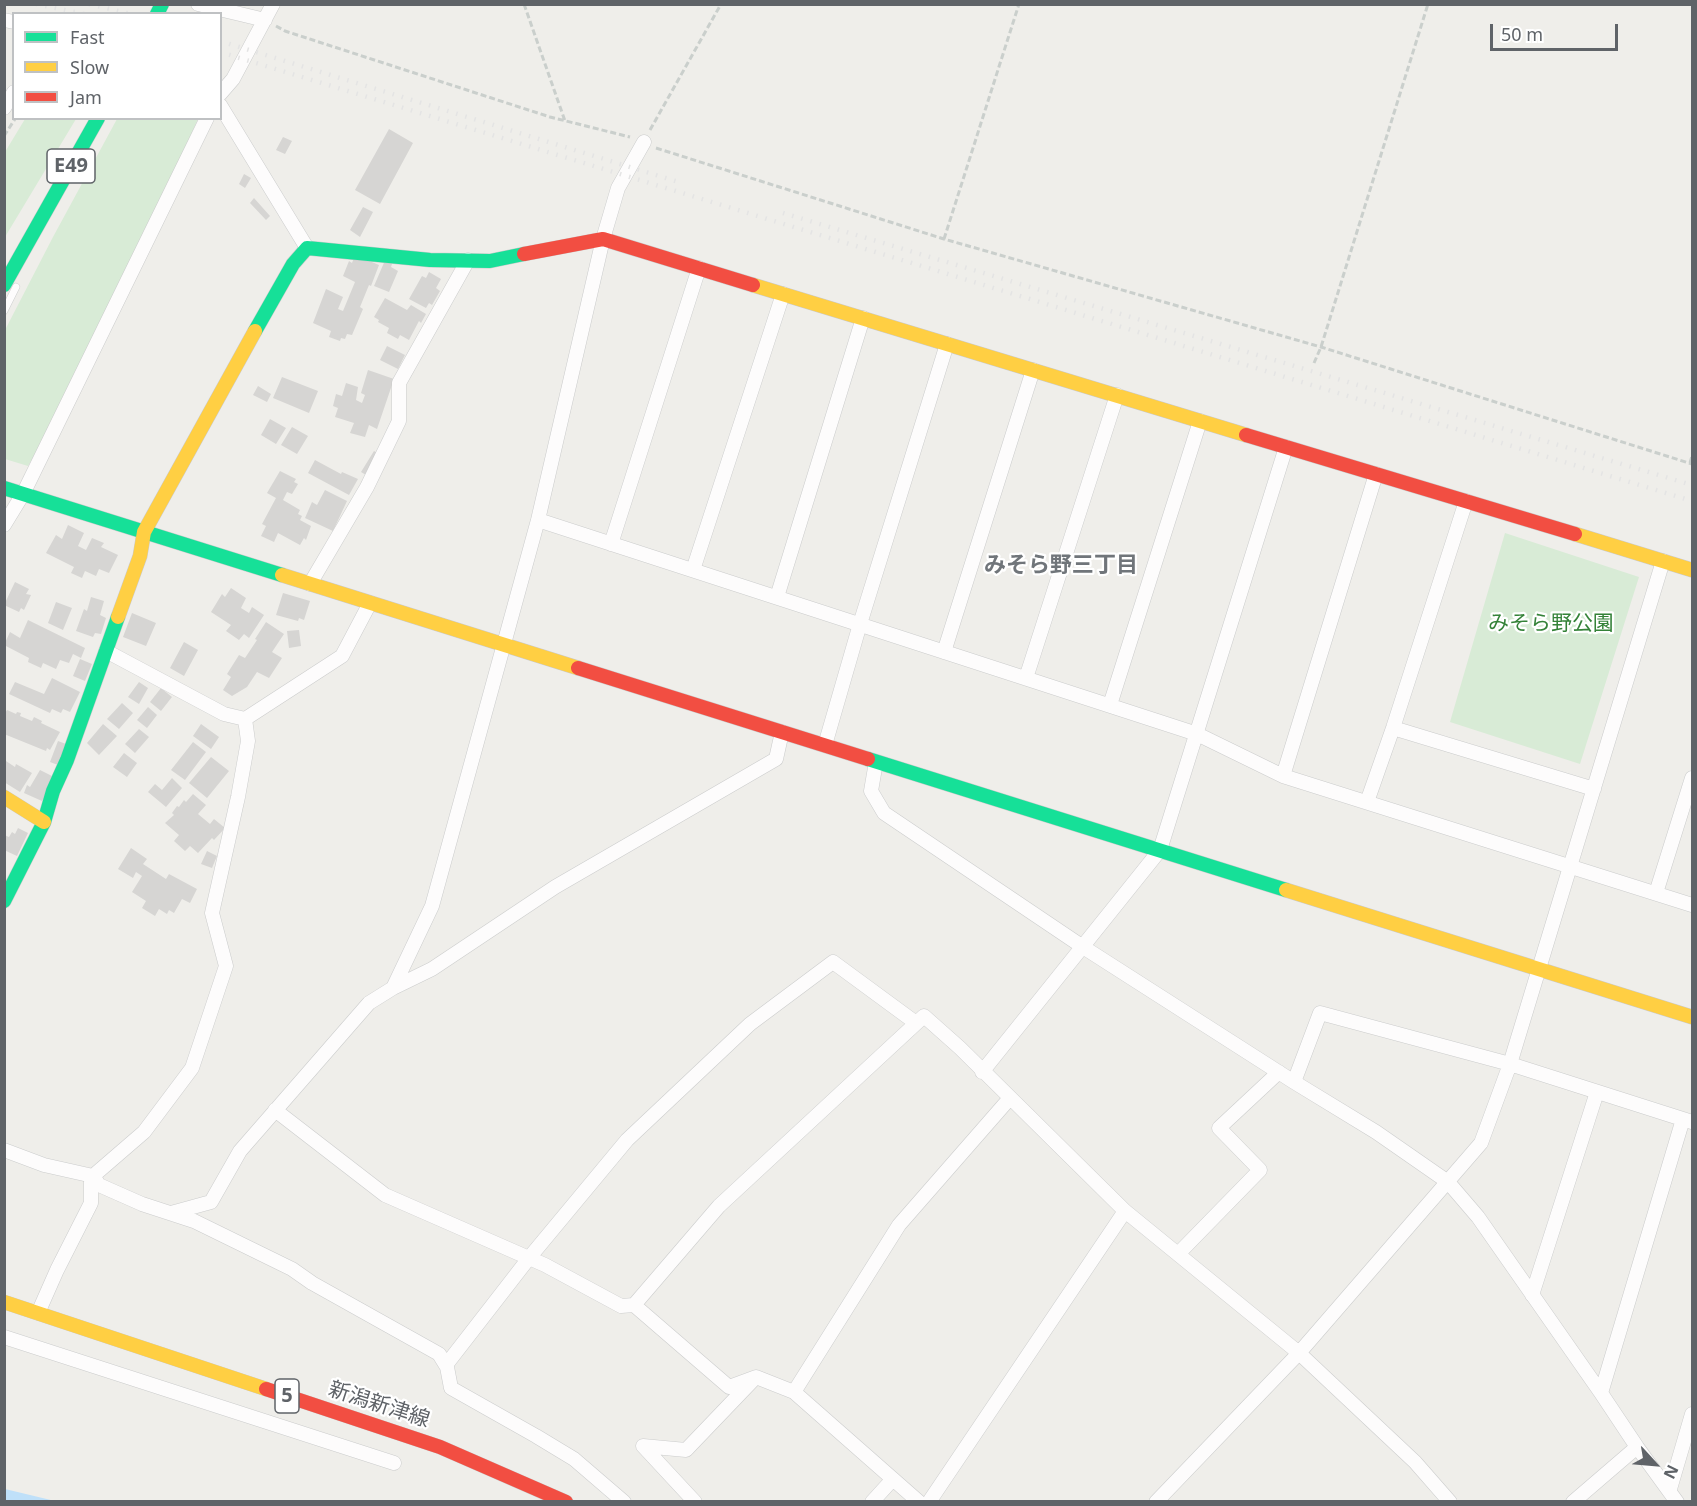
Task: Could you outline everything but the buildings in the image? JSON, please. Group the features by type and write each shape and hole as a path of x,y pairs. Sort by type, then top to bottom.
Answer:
{"main road":[{"name":"E49","path":"4,285 97,120"},
{"path":"4,901 44,822 53,791 67,760 140,556 144,532 293,264 307,248 430,260 490,261 603,239 1692,570"},
{"path":"4,488 1692,1017"},
{"path":"4,797 44,822"},
{"name":"新潟新津線","path":"4,1302 440,1447 566,1502"}],"street":[{"path":"198,4 265,20"},
{"path":"222,92 233,79 273,4"},
{"path":"4,108 12,95"},
{"path":"222,108 307,248"},
{"path":"4,525 23,494 206,120"},
{"path":"393,988 432,906 538,520 603,239 618,188 644,142"},
{"path":"310,584 367,488 399,421 399,383 468,261"},
{"path":"611,544 699,268"},
{"path":"693,570 783,294"},
{"path":"777,597 863,318"},
{"path":"825,745 947,344"},
{"path":"944,652 1033,370"},
{"path":"1026,678 1117,395"},
{"path":"1110,705 1200,420"},
{"path":"982,1072 1160,850 1286,447"},
{"path":"1283,776 1376,474"},
{"path":"1367,802 1466,501"},
{"path":"538,520 1197,734 1283,776 1692,905"},
{"path":"1156,1502 1299,1353 1481,1143 1510,1064 1663,561"},
{"path":"106,651 224,714 245,718 342,656 370,603"},
{"path":"38,1313 91,1203 92,1176 144,1131 192,1068 226,966 212,912 248,741 245,718"},
{"path":"1393,728 1594,789"},
{"path":"171,1213 211,1202 240,1151 369,1003 393,988 432,969 555,886 776,759 782,732"},
{"path":"876,762 871,791 885,813 1083,946 1293,1082 1376,1132 1448,1182 1478,1217 1637,1448 1670,1489 1677,1502"},
{"path":"1656,893 1692,778"},
{"path":"446,1365 529,1258 627,1140 750,1024 833,963 916,1023"},
{"path":"1293,1082 1320,1013 1510,1064 1688,1121 1601,1393"},
{"path":"275,1110 385,1195 529,1258 621,1306 634,1305 719,1206 924,1016 1125,1210 1299,1353 1414,1462 1450,1502"},
{"path":"1178,1254 1260,1170 1219,1128 1279,1072"},
{"path":"1532,1295 1597,1092"},
{"path":"794,1392 898,1225 1010,1098"},
{"path":"4,1150 44,1165 92,1176 99,1185 142,1204 194,1221 292,1269 312,1283 439,1354 446,1365 451,1388 574,1460 624,1502"},
{"path":"929,1502 1125,1210"},
{"path":"634,1305 729,1387 756,1377 794,1392 919,1502"},
{"path":"4,1337 394,1462"},
{"path":"695,1502 643,1446 686,1450 756,1377"},
{"path":"1670,1489 1692,1414"},
{"path":"1573,1502 1637,1448"},
{"path":"872,1502 892,1480"}],"lane":[{"path":"24,266 45,214"},
{"path":"4,311 20,277"}],"path":[{"path":"524,4 565,121"},
{"path":"644,142 721,4"},
{"path":"944,239 1019,4"},
{"path":"1314,363 1321,347 1428,4"},
{"path":"265,20 297,35 464,91 565,121 632,137 662,150 944,239 1321,347 1691,464 1692,456"},
{"path":"4,136 14,120"}],"green space":[{"path":"24,120 75,120 5,237 5,152"},
{"path":"116,120 198,120 159,208 50,429 28,466 5,459 4,332"},
{"name":"みそら野公園","path":"1505,533 1639,577 1580,764 1450,722"}],"water":[{"path":"5,1489 55,1501 5,1501"}],"railway":[{"path":"36,4 74,12"},
{"path":"89,4 123,12"},
{"path":"222,42 682,183"},
{"path":"222,53 1692,501"},
{"path":"783,213 1692,485"}],"traffic: fast":[{"path":"158,12 162,4"},
{"path":"4,285 97,120"},
{"path":"255,331 293,264 307,248 430,260 490,261 524,254"},
{"path":"4,488 282,575"},
{"path":"4,901 44,822 53,791 67,760 118,617"},
{"path":"868,759 1286,890"}],"traffic: slow":[{"path":"753,285 1246,435"},
{"path":"118,617 140,556 144,532 255,331"},
{"path":"1575,534 1692,570"},
{"path":"282,575 578,668"},
{"path":"4,797 44,822"},
{"path":"1286,890 1692,1017"},
{"path":"4,1302 266,1389"}],"traffic: jam":[{"path":"524,254 603,239 753,285"},
{"path":"1246,435 1575,534"},
{"path":"578,668 868,759"},
{"path":"266,1389 440,1447 566,1502"}],"district":[{"name":"みそら野三丁目","path":"1061,566"}]}
